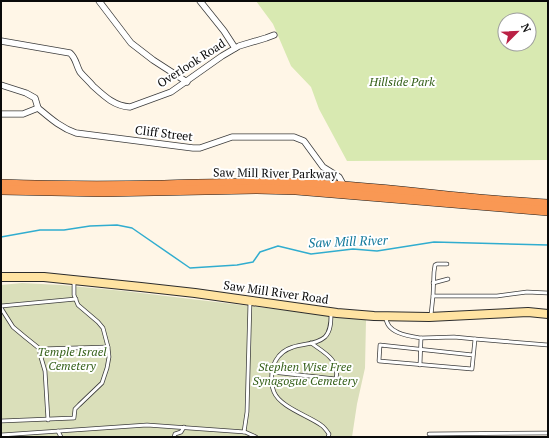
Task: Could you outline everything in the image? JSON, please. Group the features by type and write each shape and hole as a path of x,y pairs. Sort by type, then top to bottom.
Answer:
{"highway":[{"name":"Saw Mill River Parkway","path":"1,184 108,186 263,183 344,186 468,199 548,204"},
{"name":"Saw Mill River Parkway","path":"1,190 122,192 257,189 296,190 548,211"}],"main road":[{"name":"Saw Mill River Road","path":"1,277 44,277 195,293 331,312 386,316 431,317 528,312 548,314"}],"street":[{"path":"99,1 131,43 186,82"},
{"path":"202,2 235,48"},
{"name":"Overlook Road","path":"1,41 70,53 74,57 80,72 106,98 123,107 130,107 171,92 235,48 274,35"},
{"name":"Cliff Street","path":"1,84 35,98 38,108 59,126 76,133 193,148 200,148 232,137 294,137 304,142 323,167 339,176 344,186"},
{"path":"1,114 23,114 38,108"}],"lane":[{"path":"431,317 435,265 447,264"},
{"path":"433,282 448,279"},
{"path":"1,421 74,418 75,410 98,388 105,377 109,357 108,347 102,328 98,322 78,304 74,295 74,281"},
{"path":"433,296 497,296 527,292 548,293"},
{"path":"76,299 1,307 13,327 40,349 108,347"},
{"path":"244,432 247,412 250,301"},
{"path":"328,437 329,434 323,426 293,410 280,400 274,393 272,372 274,362 282,353 293,347 311,343 326,336 330,327 331,312"},
{"path":"386,316 386,323 389,327 413,337 454,337 548,345"},
{"path":"420,365 421,338"},
{"path":"473,355 380,345 379,361 472,369 475,339"},
{"path":"272,372 336,379 338,373 335,362 325,352 311,343"},
{"path":"40,349 45,377 48,420"},
{"path":"1,435 147,425 244,432 256,437"},
{"path":"174,437 175,434 181,432 184,427"},
{"path":"58,431 61,437"},
{"path":"429,434 548,432"}],"green space":[{"name":"Hillside Park","path":"256,1 548,1 548,160 347,161 319,109 311,87 291,66 273,24"},
{"name":"Temple Israel Cemetery","path":"22,283 124,291 366,320 365,368 352,437 1,437 1,285"}],"waterway":[{"name":"Saw Mill River","path":"1,237 40,230 64,230 90,226 117,225 132,228 190,268 237,265 253,262 260,252 278,246 311,254 353,249 377,251 434,242 548,245"}],"park label":[{"name":"Stephen Wise Free Synagogue Cemetery","path":"305,373"}]}
